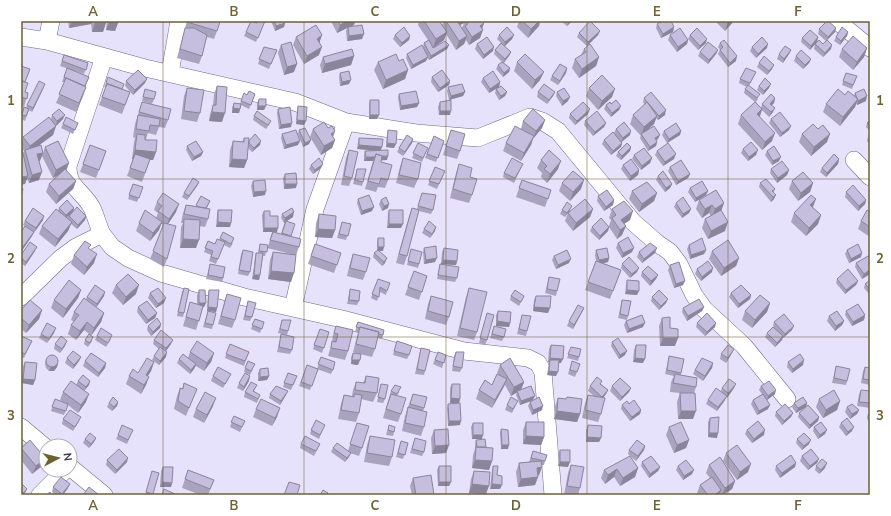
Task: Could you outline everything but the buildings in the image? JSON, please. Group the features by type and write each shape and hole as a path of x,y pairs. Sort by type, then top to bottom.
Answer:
{"street":[{"path":"47,41 51,21"},
{"path":"170,73 179,21"},
{"path":"837,21 870,48"},
{"path":"21,37 47,41 104,57 295,102 346,122 416,133 478,138 530,117 542,121 558,131 633,222 656,243 670,252 679,264 694,295 704,308 744,346 787,399"},
{"path":"104,57 68,170 70,182 91,207 102,234 112,247 128,258 161,273 244,297 342,319 464,351 528,358 538,363 543,372 553,495"},
{"path":"293,308 315,209 346,122"},
{"path":"854,160 870,177"},
{"path":"21,296 76,247 102,234"},
{"path":"21,427 38,441"},
{"path":"78,474 104,495"},
{"path":"40,495 57,478"}]}
